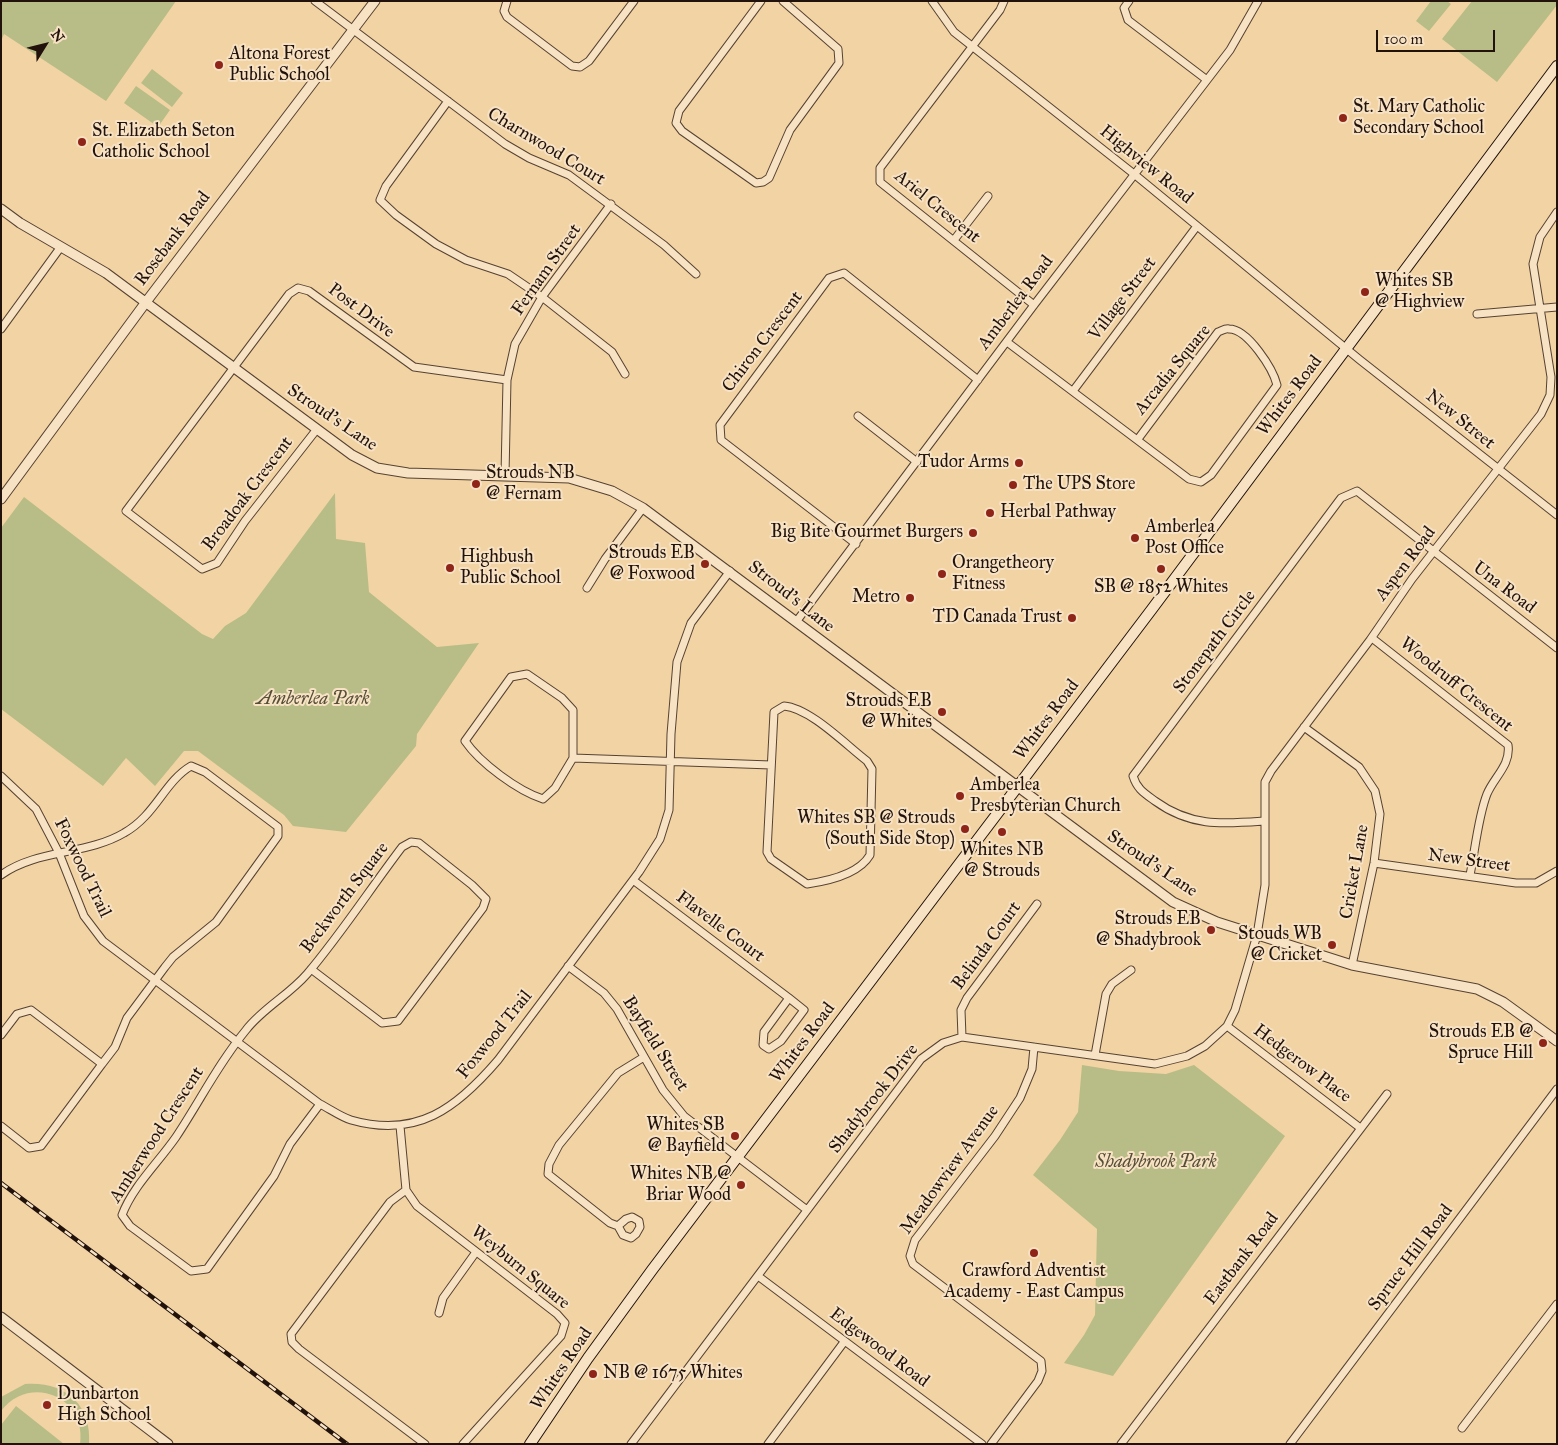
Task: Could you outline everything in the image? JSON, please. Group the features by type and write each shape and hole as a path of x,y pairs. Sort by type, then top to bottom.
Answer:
{"main road":[{"name":"Whites Road","path":"530,1444 604,1336 1557,66"}],"street":[{"name":"Charnwood Court","path":"314,1 505,144 529,158 569,175 611,204 664,245 696,274"},
{"name":"Rosebank Road","path":"1,499 146,302 375,1"},
{"path":"507,1 504,10 507,17 572,66 580,68 590,61 634,1"},
{"path":"761,1 679,111 676,123 682,131 756,183 763,182 769,178 790,130 839,63 838,49 783,1"},
{"name":"Highview Road","path":"932,1 954,32 1134,174 1346,348"},
{"path":"972,46 1000,10 1004,1"},
{"path":"1129,1 1124,8 1128,20 1208,80"},
{"name":"Amberlea Road","path":"796,622 1034,305 1208,80 1230,50 1258,1"},
{"name":"Ariel Crescent","path":"972,46 880,168 880,182 1034,305"},
{"path":"448,101 386,186 380,200 396,215 436,244 466,260 508,274 542,297 612,352 625,374"},
{"path":"954,240 988,196"},
{"name":"Fernam Street","path":"505,474 507,380 516,344 542,297 611,204"},
{"name":"Stroud's Lane","path":"1,209 60,248 106,274 146,302 231,368 352,455 377,468 408,473 505,474 569,478 612,491 643,508 1173,902 1217,922 1352,965 1477,989 1503,1002 1557,1041"},
{"name":"Aspen Road","path":"1257,935 1265,885 1265,782 1433,552 1541,414 1553,395 1549,354 1533,264 1535,250 1546,226 1557,212"},
{"name":"Village Street","path":"1073,391 1198,226"},
{"path":"1,329 60,248"},
{"name":"Chiron Crescent","path":"856,544 721,440 720,425 829,278 844,273 978,380"},
{"name":"Post Drive","path":"231,368 289,294 298,288 305,288 414,367 507,380"},
{"path":"1477,314 1557,307"},
{"name":"Arcadia Square","path":"1007,342 1189,479 1201,482 1211,475 1277,385 1274,374 1263,357 1240,332 1229,328 1218,332 1138,439"},
{"name":"New Street","path":"1346,348 1557,515"},
{"name":"Broadoak Crescent","path":"231,368 126,510 202,570 217,563 245,521 317,429"},
{"path":"858,416 917,462"},
{"name":"Stonepath Circle","path":"1264,821 1199,822 1186,819 1163,807 1142,791 1136,786 1133,776 1341,498 1357,491 1433,552"},
{"path":"587,588 605,559 643,508"},
{"name":"Una Road","path":"1433,552 1557,648"},
{"name":"Foxwood Trail","path":"1,776 36,809 59,853 84,916 103,941 320,1104 350,1120 400,1126 426,1120 452,1106 474,1088 633,880 660,840 666,825 672,760 671,734 677,662 691,623 730,571"},
{"name":"Woodruff Crescent","path":"1372,638 1508,745 1510,755 1505,766 1492,784 1486,798 1470,875"},
{"path":"527,674 562,698 573,710 573,758 555,788 544,799 528,794 473,752 465,741 511,677 527,674"},
{"path":"784,706 793,707 806,713 868,761 872,769 870,856 866,862 860,867 822,881 807,884 771,859 767,852 771,766 774,712 784,706"},
{"name":"Cricket Lane","path":"1304,727 1359,767 1376,791 1380,814 1374,863 1352,965"},
{"path":"573,758 672,760 771,766"},
{"path":"1,875 24,863 102,842 136,826 148,815 181,772 191,766 205,772 278,827 278,836 216,922 173,957 127,1018 115,1047 41,1146 29,1148 1,1126"},
{"name":"Beckworth Square","path":"237,1041 257,1016 311,969 402,846 411,842 419,843 472,885 486,899 483,908 398,1021 382,1023 311,969"},
{"name":"New Street","path":"1374,863 1470,875 1516,883 1536,883 1557,871"},
{"name":"Flavelle Court","path":"633,880 789,998 804,1010 782,1041 769,1049 763,1045 764,1032 789,998"},
{"name":"Belinda Court","path":"962,1036 961,1010 967,998 1037,904"},
{"path":"962,1036 1155,1064 1187,1056 1205,1046 1226,1026 1235,1010 1257,935"},
{"name":"Bayfield Street","path":"568,966 608,998 617,1009 663,1090 684,1116 807,1210"},
{"path":"1095,1055 1106,994 1112,984 1131,970"},
{"path":"1,1035 17,1014 31,1010 102,1064"},
{"name":"Hedgerow Place","path":"1226,1026 1359,1128"},
{"name":"Shadybrook Drive","path":"631,1444 921,1059 943,1043 962,1036"},
{"name":"Amberwood Crescent","path":"237,1041 209,1080 200,1100 174,1139 127,1202 122,1215 130,1226 191,1271 207,1269 274,1176 290,1144 320,1104"},
{"name":"Meadowview Avenue","path":"991,1444 1038,1380 1042,1371 1041,1362 913,1264 910,1256 914,1240 994,1136 1020,1098 1032,1070 1034,1047"},
{"path":"618,1226 610,1223 548,1174 550,1164 559,1145 618,1073 644,1057"},
{"name":"Spruce Hill Road","path":"1290,1444 1557,1089"},
{"name":"Eastbank Road","path":"1121,1444 1359,1128 1387,1094"},
{"path":"400,1126 406,1190 390,1202 291,1334 292,1342 298,1349 425,1444"},
{"name":"Weyburn Square","path":"406,1190 417,1206 565,1323 561,1336 463,1444"},
{"path":"438,1313 444,1298 476,1252"},
{"name":"Edgewood Road","path":"758,1276 982,1444"},
{"path":"1462,1428 1557,1304"},
{"path":"1,1317 168,1444"},
{"path":"768,1444 844,1342"}],"green space":[{"path":"1,1 176,1 106,101 4,34 1,41"},
{"path":"1431,1 1447,1 1451,4 1429,31 1416,21"},
{"path":"1472,1 1557,1 1557,5 1497,82 1442,39"},
{"path":"152,69 183,93 172,107 141,83"},
{"path":"136,86 170,110 158,127 124,103"},
{"name":"Amberlea Park","path":"335,493 336,539 365,543 369,592 437,647 479,643 417,734 416,746 346,832 293,826 284,815 198,751 184,751 155,786 126,758 103,786 1,709 1,528 24,497 202,634 213,639 225,626 246,613"},
{"name":"Shadybrook Park","path":"1082,1065 1119,1071 1166,1074 1194,1065 1285,1136 1113,1376 1064,1363 1084,1335 1095,1315 1097,1229 1033,1175 1060,1140 1078,1112"},
{"path":"25,1384 52,1386 73,1398 86,1417 89,1430 89,1444 80,1444 80,1428 75,1414 66,1403 54,1396 41,1392 27,1394 13,1400 1,1411 1,1397"},
{"path":"16,1406 64,1444 1,1444 1,1425"}],"railway":[{"path":"1,1183 347,1444"}],"place":[{"name":"Altona Forest Public School","path":"219,65"},
{"name":"St. Mary Catholic Secondary School","path":"1343,118"},
{"name":"St. Elizabeth Seton Catholic School","path":"82,142"},
{"name":"Whites SB @ Highview","path":"1365,292"},
{"name":"Tudor Arms","path":"1019,463"},
{"name":"Strouds NB @ Fernam","path":"476,484"},
{"name":"The UPS Store","path":"1013,485"},
{"name":"Herbal Pathway","path":"990,513"},
{"name":"Big Bite Gourmet Burgers","path":"973,533"},
{"name":"Amberlea Post Office","path":"1135,538"},
{"name":"Strouds EB @ Foxwood","path":"705,564"},
{"name":"Highbush Public School","path":"450,568"},
{"name":"SB @ 1852 Whites","path":"1161,569"},
{"name":"Orangetheory Fitness","path":"942,574"},
{"name":"Metro","path":"910,598"},
{"name":"TD Canada Trust","path":"1072,618"},
{"name":"Strouds EB @ Whites","path":"942,712"},
{"name":"Amberlea Presbyterian Church","path":"960,796"},
{"name":"Whites SB @ Strouds (South Side Stop)","path":"965,829"},
{"name":"Whites NB @ Strouds","path":"1002,832"},
{"name":"Strouds EB @ Shadybrook","path":"1211,930"},
{"name":"Stouds WB @ Cricket","path":"1332,945"},
{"name":"Strouds EB @ Spruce Hill","path":"1543,1043"},
{"name":"Whites SB @ Bayfield","path":"735,1136"},
{"name":"Whites NB @ Briar Wood","path":"741,1185"},
{"name":"Crawford Adventist Academy - East Campus","path":"1034,1253"},
{"name":"NB @ 1675 Whites","path":"593,1374"},
{"name":"Dunbarton High School","path":"47,1405"}]}
